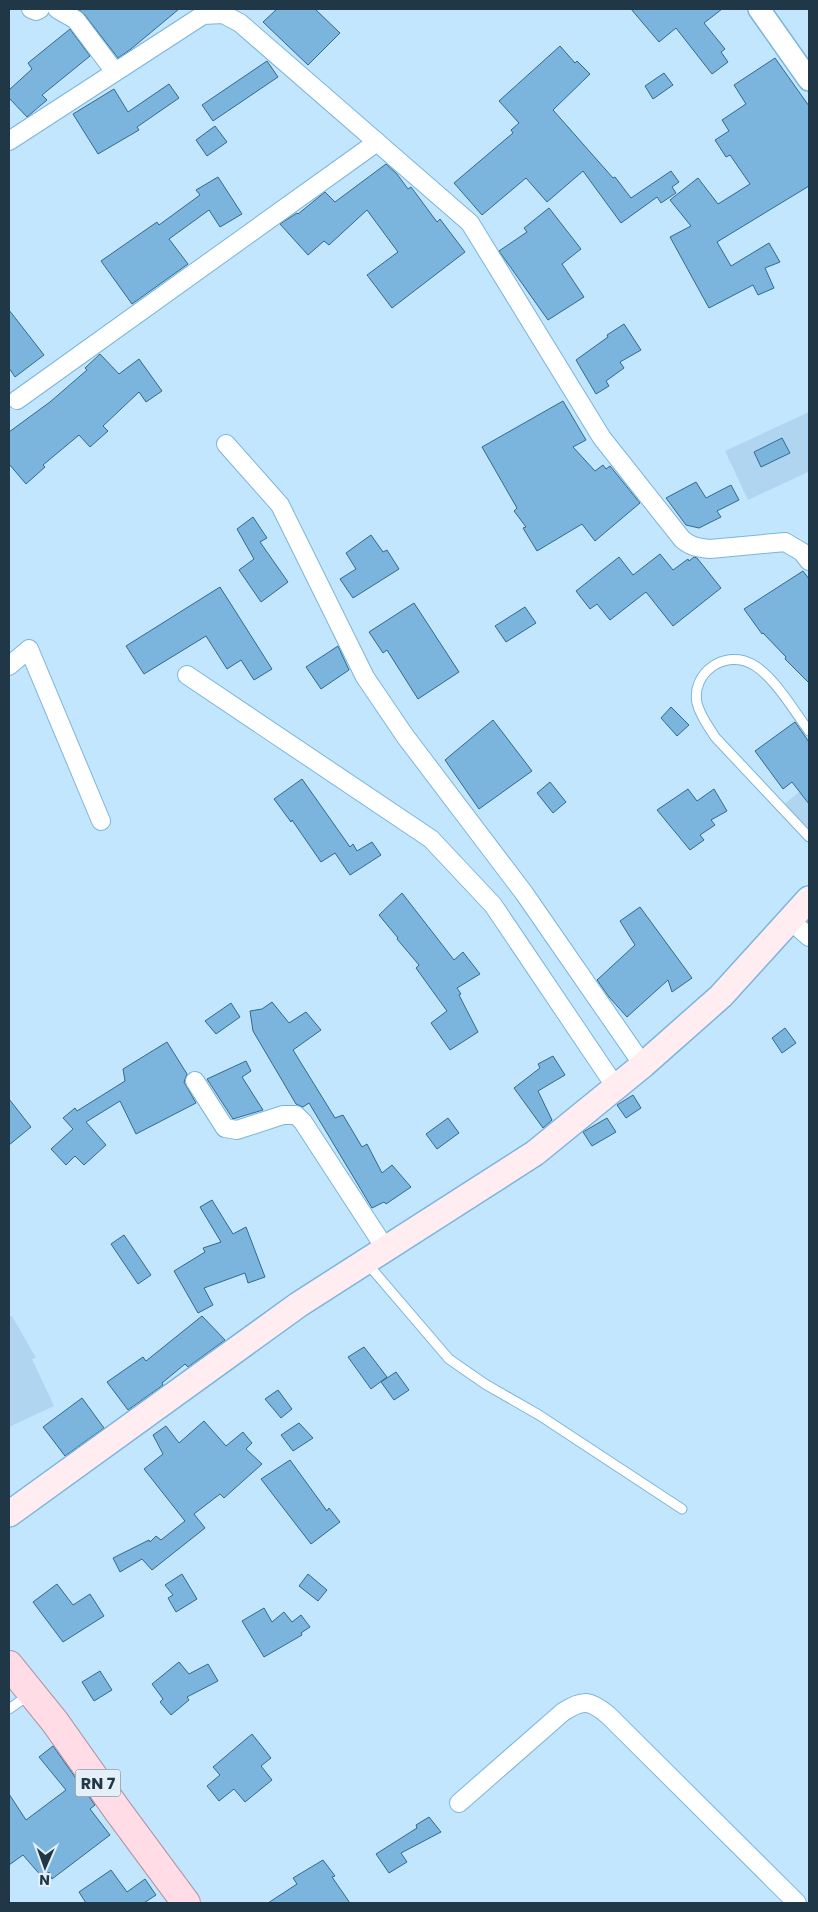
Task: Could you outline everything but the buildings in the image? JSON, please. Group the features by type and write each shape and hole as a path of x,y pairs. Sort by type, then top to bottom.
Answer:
{"main road":[{"path":"9,1514 298,1305 535,1153 614,1086 643,1065 721,996 809,899"},
{"name":"RN 7","path":"9,1665 55,1722 186,1903"}],"street":[{"path":"31,9 36,11 40,9"},
{"path":"57,9 76,20 115,72"},
{"path":"759,9 809,80"},
{"path":"9,141 203,15 223,14 240,23 470,223 602,438 682,539 689,545 710,549 785,542 802,552 809,561"},
{"path":"17,400 377,142"},
{"path":"226,444 280,505 365,677 404,736 524,893 643,1065"},
{"path":"9,666 29,649 102,821"},
{"path":"188,675 431,839 493,905 614,1086"},
{"path":"790,920 809,937"},
{"path":"195,1081 225,1128 230,1130 237,1130 283,1115 296,1115 386,1248"},
{"path":"459,1803 563,1712 576,1704 588,1702 597,1706 608,1715 797,1903"}],"lane":[{"path":"809,731 771,681 759,668 750,662 741,659 722,661 706,671 701,679 697,694 697,704 715,737 809,838"},
{"path":"365,1261 449,1359 485,1384 539,1415 682,1509"},
{"path":"9,1709 32,1693"}],"shaded area":[{"path":"809,412 809,475 808,472 748,500 725,451"},
{"path":"809,784 809,837 782,806"},
{"path":"12,1316 36,1358 32,1359 54,1406 9,1427 9,1317"}]}
